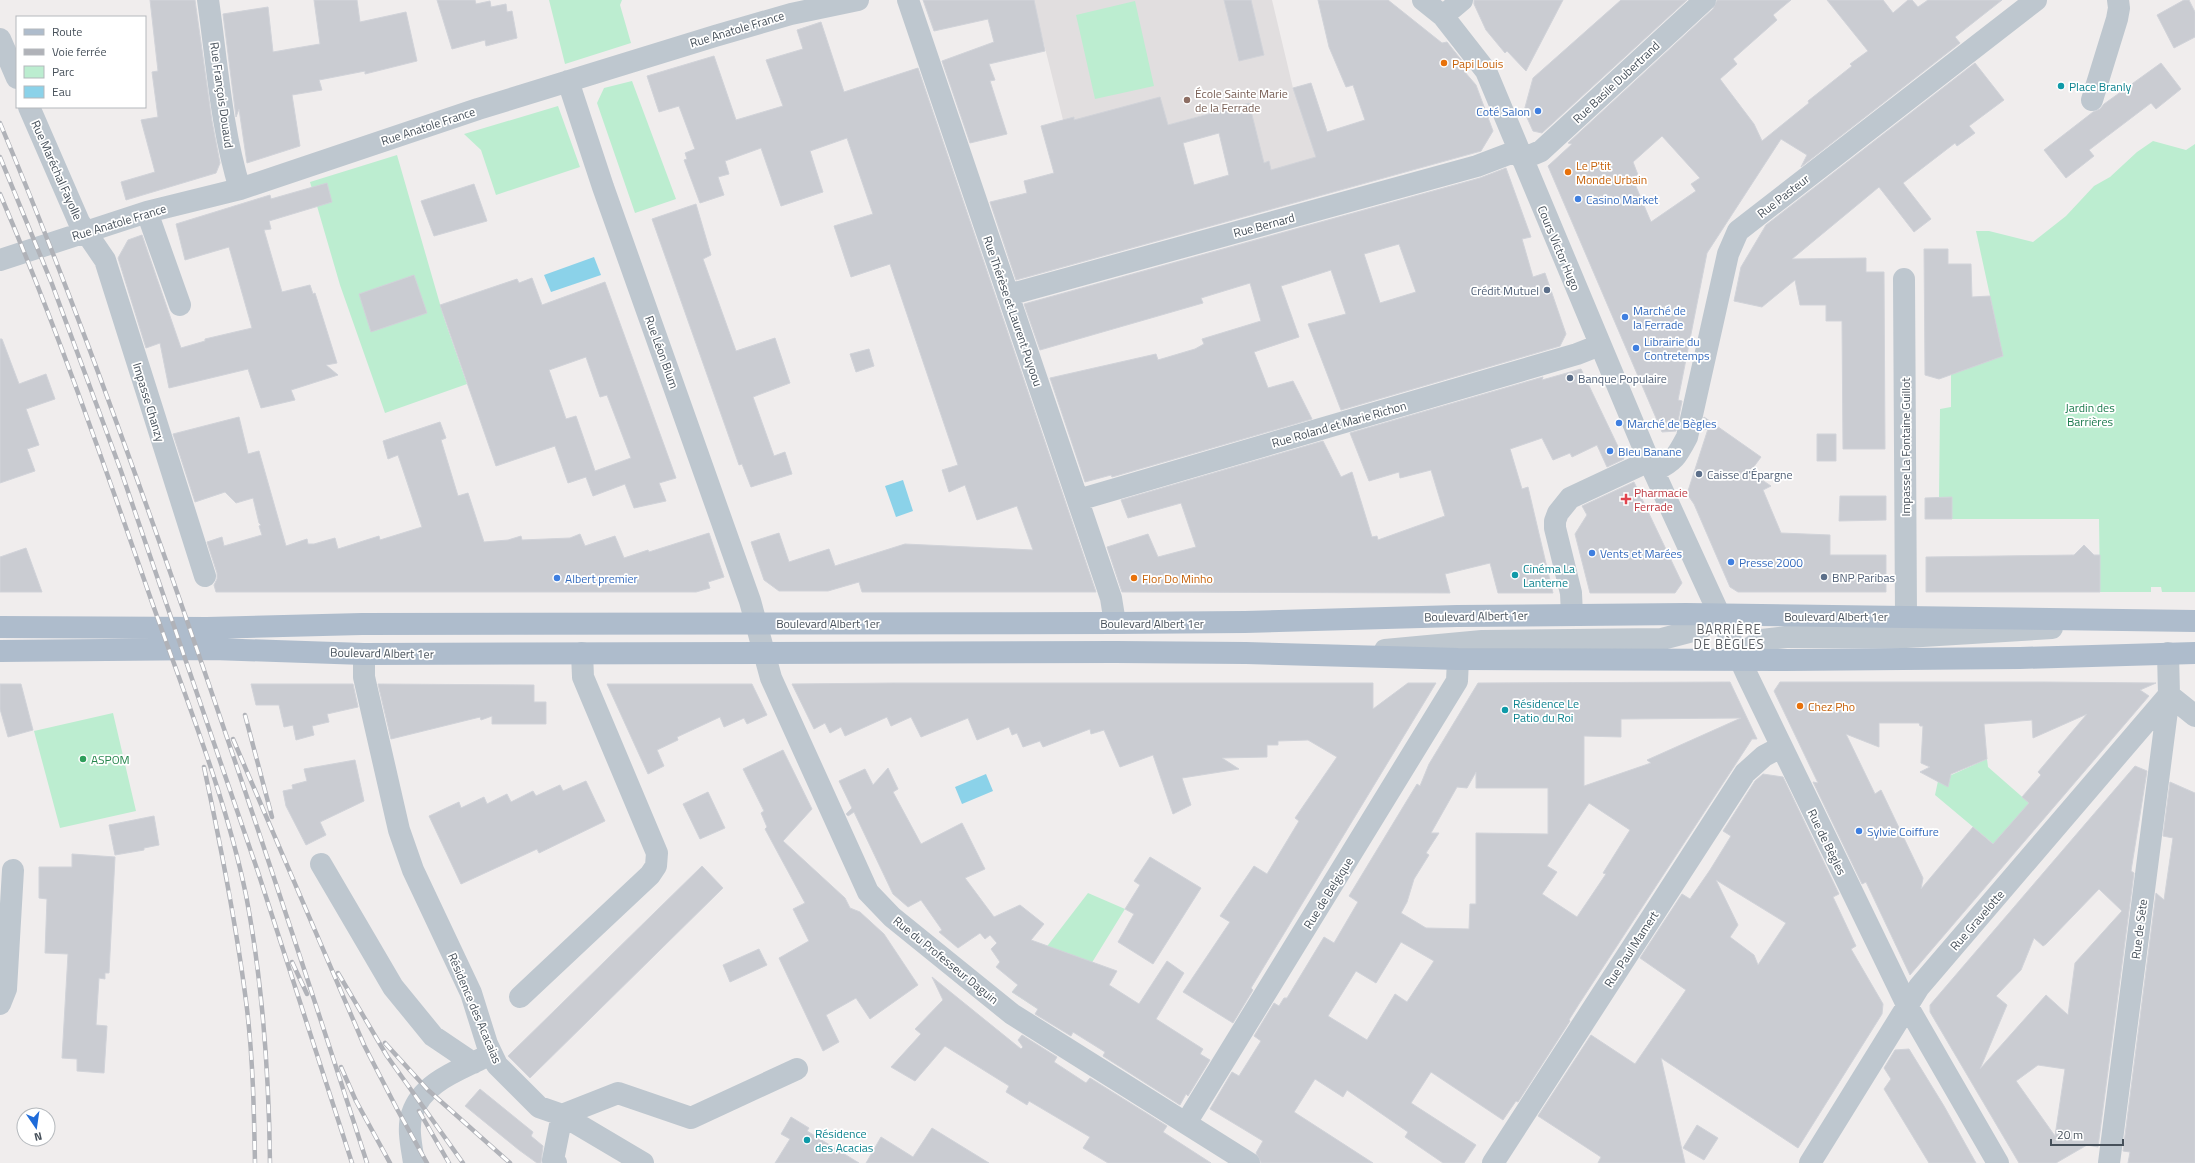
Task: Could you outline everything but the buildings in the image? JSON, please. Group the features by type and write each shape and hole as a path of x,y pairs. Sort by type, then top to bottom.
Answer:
{"main road":[{"name":"Boulevard Albert 1er","path":"0,627 207,628 362,624 1115,624 1572,615 1906,616 2195,621"},
{"name":"Boulevard Albert 1er","path":"0,651 213,649 364,654 1115,652 1458,659 1741,660 2020,658 2195,653"}],"street":[{"name":"Rue François Douaud","path":"208,0 227,137 233,168 240,189"},
{"name":"Rue Anatole France","path":"0,260 148,212 240,189 568,81 791,14 858,0"},
{"name":"Rue Thérèse et Laurent Puyoou","path":"908,0 1111,598 1115,624"},
{"name":"Cours Victor Hugo","path":"1423,0 1443,16 1486,71 1651,466 1672,512"},
{"path":"1443,16 1462,0"},
{"name":"Rue Basile Dubertrand","path":"1520,154 1541,151 1705,0"},
{"name":"Rue Pasteur","path":"1572,615 1571,593 1555,528 1555,521 1558,513 1570,498 1651,466 1672,461 1687,437 1728,254 1738,231 2036,0"},
{"path":"2092,100 2117,19 2119,8 2118,0"},
{"path":"0,39 16,76"},
{"name":"Rue Léon Blum","path":"568,81 603,187 729,538 757,624"},
{"name":"Rue Maréchal Fayolle","path":"29,108 85,233"},
{"name":"Rue Bernard","path":"1008,295 1520,154"},
{"path":"148,212 180,305"},
{"name":"Impasse Chanzy","path":"85,233 106,260 205,576"},
{"name":"Impasse La Fontaine Guillot","path":"1904,279 1906,616"},
{"name":"Rue Roland et Marie Richon","path":"1078,500 1578,354 1600,345"},
{"name":"Rue de Bègles","path":"1672,512 1781,747 1908,1007 1998,1163"},
{"path":"1324,656 1482,641 1662,639 1700,628 1719,615"},
{"path":"1741,660 1747,650 1762,640 1786,637 1906,637 2167,621"},
{"path":"722,653 736,647 757,624"},
{"name":"Boulevard Albert 1er","path":"757,624 764,653"},
{"path":"520,997 650,875 656,866 657,852 583,677 582,653"},
{"name":"Rue du Professeur Daguin","path":"764,653 771,678 868,892 892,917 1012,1014 1248,1163"},
{"name":"Rue de Sète","path":"2109,1163 2169,695 2168,653"},
{"name":"Résidence des Acacaias","path":"364,654 364,677 399,830 413,870 471,993 482,1058 496,1065 539,1107 562,1115 643,1163"},
{"name":"Rue de Belgique","path":"1186,1123 1457,681 1458,659"},
{"path":"2169,695 2195,716"},
{"name":"Rue Gravelotte","path":"1810,1163 1919,987 2169,695"},
{"name":"Rue Paul Mamert","path":"1493,1163 1745,773 1764,756 1781,747"},
{"path":"320,864 393,987 433,1036 482,1058"},
{"path":"3,996 13,870"},
{"path":"414,1163 410,1131 412,1114 416,1105 438,1080 482,1058"},
{"path":"556,1163 552,1160 562,1115 618,1093 691,1118 797,1069"}],"shaded area":[{"name":"École Sainte Marie de la Ferrade","path":"1033,0 1272,0 1293,88 1311,83 1346,187 1239,217 1214,112 1071,152"}],"green space":[{"path":"549,0 622,0 620,5 631,43 565,64"},
{"path":"1135,1 1154,86 1095,99 1076,15"},
{"path":"632,81 676,199 635,213 597,103 604,88"},
{"path":"558,106 580,167 496,195 481,150 464,134"},
{"name":"Jardin des Barrières","path":"2153,141 2186,150 2195,144 2195,592 2162,592 2161,587 2151,587 2151,592 2100,592 2099,519 1952,519 1952,497 1939,498 1940,409 1951,407 1951,374 2003,356 1976,231 1989,231 2033,242 2066,216 2094,186 2110,177 2137,152"},
{"path":"397,155 444,318 467,384 385,413 340,285 310,182"},
{"name":"ASPOM","path":"113,713 136,811 60,828 34,731"},
{"path":"1987,759 1988,767 2045,817 2009,857 1935,795 1938,781"},
{"path":"1088,893 1125,909 1056,1021 1012,992"}],"water":[{"path":"594,257 601,275 551,292 544,275"},
{"path":"903,480 913,511 896,517 885,486"},
{"path":"986,774 993,791 962,804 955,787"}],"railway":[{"path":"0,123 88,345 169,569 270,865 367,1163"},
{"path":"0,157 52,284 121,471 258,872 352,1163"},
{"path":"0,194 40,291 112,486 159,623 201,738 237,855 252,927 264,1028 270,1163"},
{"path":"245,715 272,817"},
{"path":"233,739 364,1045 427,1163"},
{"path":"204,767 228,887 247,1009 254,1105 255,1163"},
{"path":"292,962 307,994"},
{"path":"338,973 387,1056 463,1163"},
{"path":"385,1043 428,1090 510,1163"},
{"path":"341,1067 356,1101 390,1163"},
{"path":"419,1111 449,1163"}],"place":[{"name":"Papi Louis","path":"1444,63"},
{"name":"Place Branly","path":"2061,86"},
{"name":"École Sainte Marie de la Ferrade","path":"1187,100"},
{"name":"Coté Salon","path":"1538,111"},
{"name":"Le P'tit Monde Urbain","path":"1568,172"},
{"name":"Casino Market","path":"1578,199"},
{"name":"Crédit Mutuel","path":"1547,290"},
{"name":"Marché de la Ferrade","path":"1625,317"},
{"name":"Librairie du Contretemps","path":"1636,348"},
{"name":"Banque Populaire","path":"1570,378"},
{"name":"Marché de Bègles","path":"1619,423"},
{"name":"Bleu Banane","path":"1610,451"},
{"name":"Caisse d'Épargne","path":"1699,474"},
{"name":"Pharmacie Ferrade","path":"1626,499"},
{"name":"Vents et Marées","path":"1592,553"},
{"name":"Presse 2000","path":"1731,562"},
{"name":"Cinéma La Lanterne","path":"1515,575"},
{"name":"BNP Paribas","path":"1824,577"},
{"name":"Albert premier","path":"557,578"},
{"name":"Flor Do Minho","path":"1134,578"},
{"name":"Chez Pho","path":"1800,706"},
{"name":"Résidence Le Patio du Roi","path":"1505,710"},
{"name":"ASPOM","path":"83,759"},
{"name":"Sylvie Coiffure","path":"1859,831"},
{"name":"Résidence des Acacias","path":"807,1140"}],"district":[{"name":"BARRIÈRE DE BÈGLES","path":"1729,636"}]}
